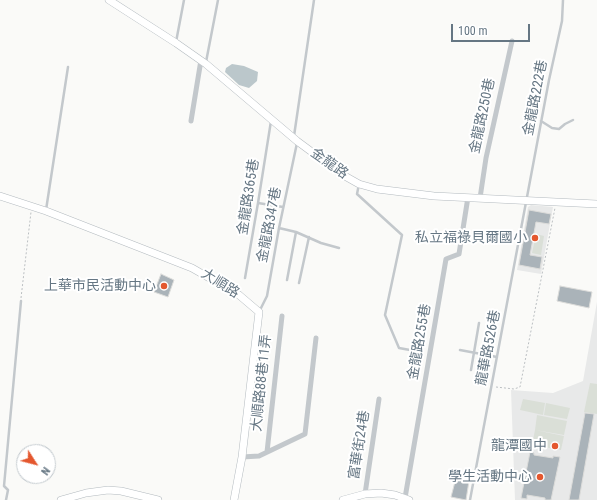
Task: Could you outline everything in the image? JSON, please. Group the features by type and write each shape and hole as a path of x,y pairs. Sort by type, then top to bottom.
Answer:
{"street":[{"name":"金龍路","path":"109,0 118,3 203,62 296,139 343,175 359,184 377,189 434,196 597,204"},
{"name":"金龍路250巷","path":"480,198 486,158 512,41"},
{"path":"191,121 203,62"},
{"name":"大順路","path":"0,196 46,211 192,268 239,295 259,312"},
{"name":"金龍路255巷","path":"407,499 446,259 459,254 468,197"},
{"path":"234,500 242,457 259,312"},
{"name":"大順路88巷11弄","path":"267,452 282,316"},
{"path":"242,457 259,456 304,434 316,338"},
{"name":"富華街24巷","path":"365,494 379,399"},
{"path":"61,500 86,493 108,490 121,491 158,500"},
{"path":"343,500 365,494 381,493 407,499"}],"lane":[{"path":"176,43 184,0"},
{"path":"203,62 218,0"},
{"name":"金龍路347巷","path":"259,312 267,296 296,139 314,0"},
{"name":"金龍路222巷","path":"526,200 562,21 563,0"},
{"path":"46,211 68,67"},
{"name":"金龍路365巷","path":"245,278 271,119"},
{"path":"541,121 552,128 559,129 573,120"},
{"path":"359,184 357,194 402,235 385,315 399,348 410,350"},
{"name":"龍華路526巷","path":"470,500 526,200"},
{"path":"258,204 283,207"},
{"path":"279,228 296,232 321,243 339,248"},
{"path":"287,280 296,232"},
{"path":"299,283 309,237"},
{"path":"6,500 8,490 4,486 21,301"},
{"path":"471,370 479,323"},
{"path":"460,350 497,357"}],"path":[{"path":"491,387 514,389 520,387 556,201"},
{"path":"21,301 31,207"}],"shaded area":[{"path":"232,64 244,66 258,72 257,81 249,88 239,85 225,72 226,68"},
{"name":"私立福祿貝爾國小","path":"531,205 553,207 541,274 517,270 528,207"},
{"path":"536,234 544,236 541,255 532,253"},
{"name":"龍潭國中","path":"597,302 597,500 515,500 511,390 553,393 583,381"},
{"path":"590,383 597,384 597,414 584,412"},
{"path":"523,399 545,403 543,415 520,410"},
{"path":"546,403 570,408 567,419 544,415"},
{"path":"537,415 567,421 564,435 535,430"},
{"path":"535,430 564,436 561,450 532,445"}],"building":[{"path":"529,210 551,214 549,224 536,222 530,255 542,257 540,269 519,265"},
{"name":"上華市民活動中心","path":"161,274 174,280 168,297 154,292"},
{"path":"560,286 592,292 589,308 557,301"},
{"path":"585,413 594,414 579,500 569,500"},
{"name":"學生活動中心","path":"530,452 534,453 534,455 553,458 553,456 560,457 551,500 545,500 545,498 527,495 527,499 521,498"},
{"path":"456,478 469,481 466,500 451,497"}],"place":[{"name":"私立福祿貝爾國小","path":"535,238"},
{"name":"上華市民活動中心","path":"164,286"},
{"name":"龍潭國中","path":"555,446"},
{"name":"學生活動中心","path":"540,477"}]}
